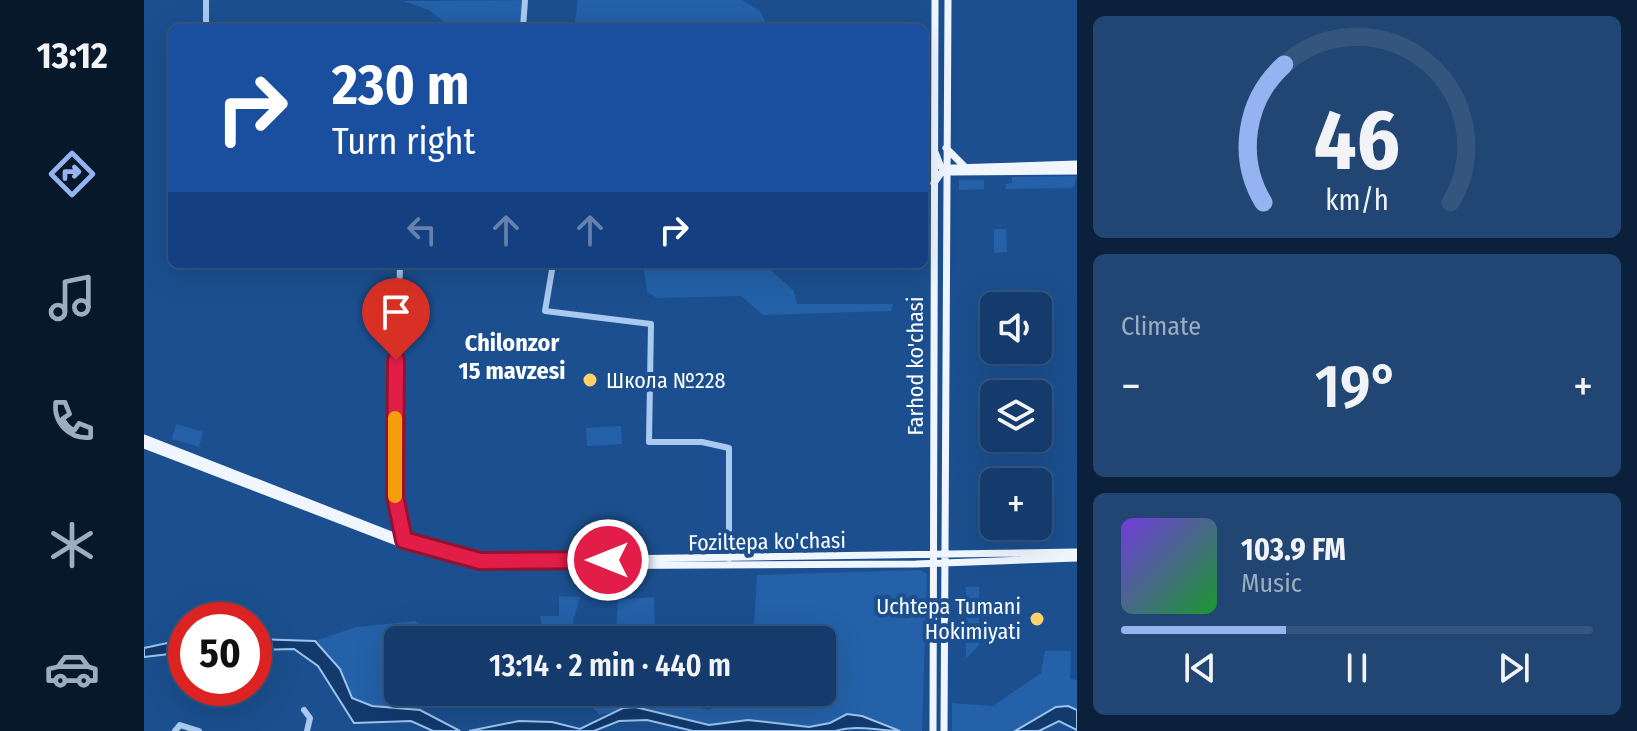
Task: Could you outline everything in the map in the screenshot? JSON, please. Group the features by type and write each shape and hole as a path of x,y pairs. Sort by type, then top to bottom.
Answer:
{"main road":[{"name":"Farhod ko'chasi","path":"933,731 935,0"},
{"name":"Farhod ko'chasi","path":"944,731 948,0"},
{"path":"945,146 964,170"},
{"path":"933,147 945,170"},
{"path":"945,193 964,170 1077,164"},
{"path":"945,170 1077,171"},
{"path":"933,185 945,170"},
{"name":"Foziltepa ko'chasi","path":"144,438 404,542 480,561 933,559"},
{"name":"Foziltepa ko'chasi","path":"144,445 404,542 481,566 1077,555"}],"street":[{"path":"206,0 206,24"},
{"path":"523,24 525,0"},
{"path":"400,268 395,496 404,542"},
{"path":"552,268 545,311 651,324 649,442 702,442 729,448 729,559"},
{"path":"304,710 310,718 307,731"},
{"path":"175,731 180,725 199,731"}],"shaded area":[{"path":"527,0 526,24 446,24 429,10 403,1"},
{"path":"578,0 742,0 760,11 766,24 575,24"},
{"path":"1077,176 1073,188 1006,189 1006,184 1012,183 1012,177"},
{"path":"959,180 984,180 984,189 959,190"},
{"path":"994,229 1006,229 1007,252 994,253"},
{"path":"641,268 768,268 794,291 797,304 893,304 891,311 763,315 741,296 657,298 647,292 644,270"},
{"path":"176,424 203,432 199,447 172,439"},
{"path":"621,426 622,444 587,446 586,428"},
{"path":"920,570 927,574 922,731 900,731 862,716 847,714 830,723 809,727 748,720 709,725 635,707 599,715 591,706 691,706 709,710 716,706 836,706 836,626 754,626 757,575"},
{"path":"966,587 979,587 979,645 966,659"},
{"path":"559,596 580,597 572,625 583,626 542,626 540,616 559,616"},
{"path":"654,597 655,626 616,626 618,600"},
{"path":"415,621 422,626 384,626 384,706 422,706 420,710 372,706 352,698 340,669 315,641 356,627"},
{"path":"272,640 315,641 340,669 352,698 372,706 420,710 460,731 433,731 411,721 354,723 318,666 294,649 272,650"},
{"path":"168,643 168,654 144,657 144,648"},
{"path":"1045,651 1071,651 1070,679 1077,680 1077,710 1056,707 1015,731 952,731 952,703 993,706 1041,673"},
{"path":"1068,706 1077,710 1077,730 1059,721 1039,731 1015,731 1056,707"},
{"path":"635,707 709,725 748,720 809,727 830,723 847,714 862,716 900,731 859,728 835,731 693,731 647,720 619,721 594,731 469,731 519,721 552,722 580,729 623,708"}],"slow traffic":[{"path":"395,418 395,496"}],"place":[{"name":"Школа №228","path":"590,380"},
{"name":"Uchtepa Tumani Hokimiyati","path":"1037,619"}],"district":[{"name":"Chilonzor 15 mavzesi","path":"512,357"}],"route":[{"path":"396,360 395,501 404,540 452,556 480,561 608,560"}]}
